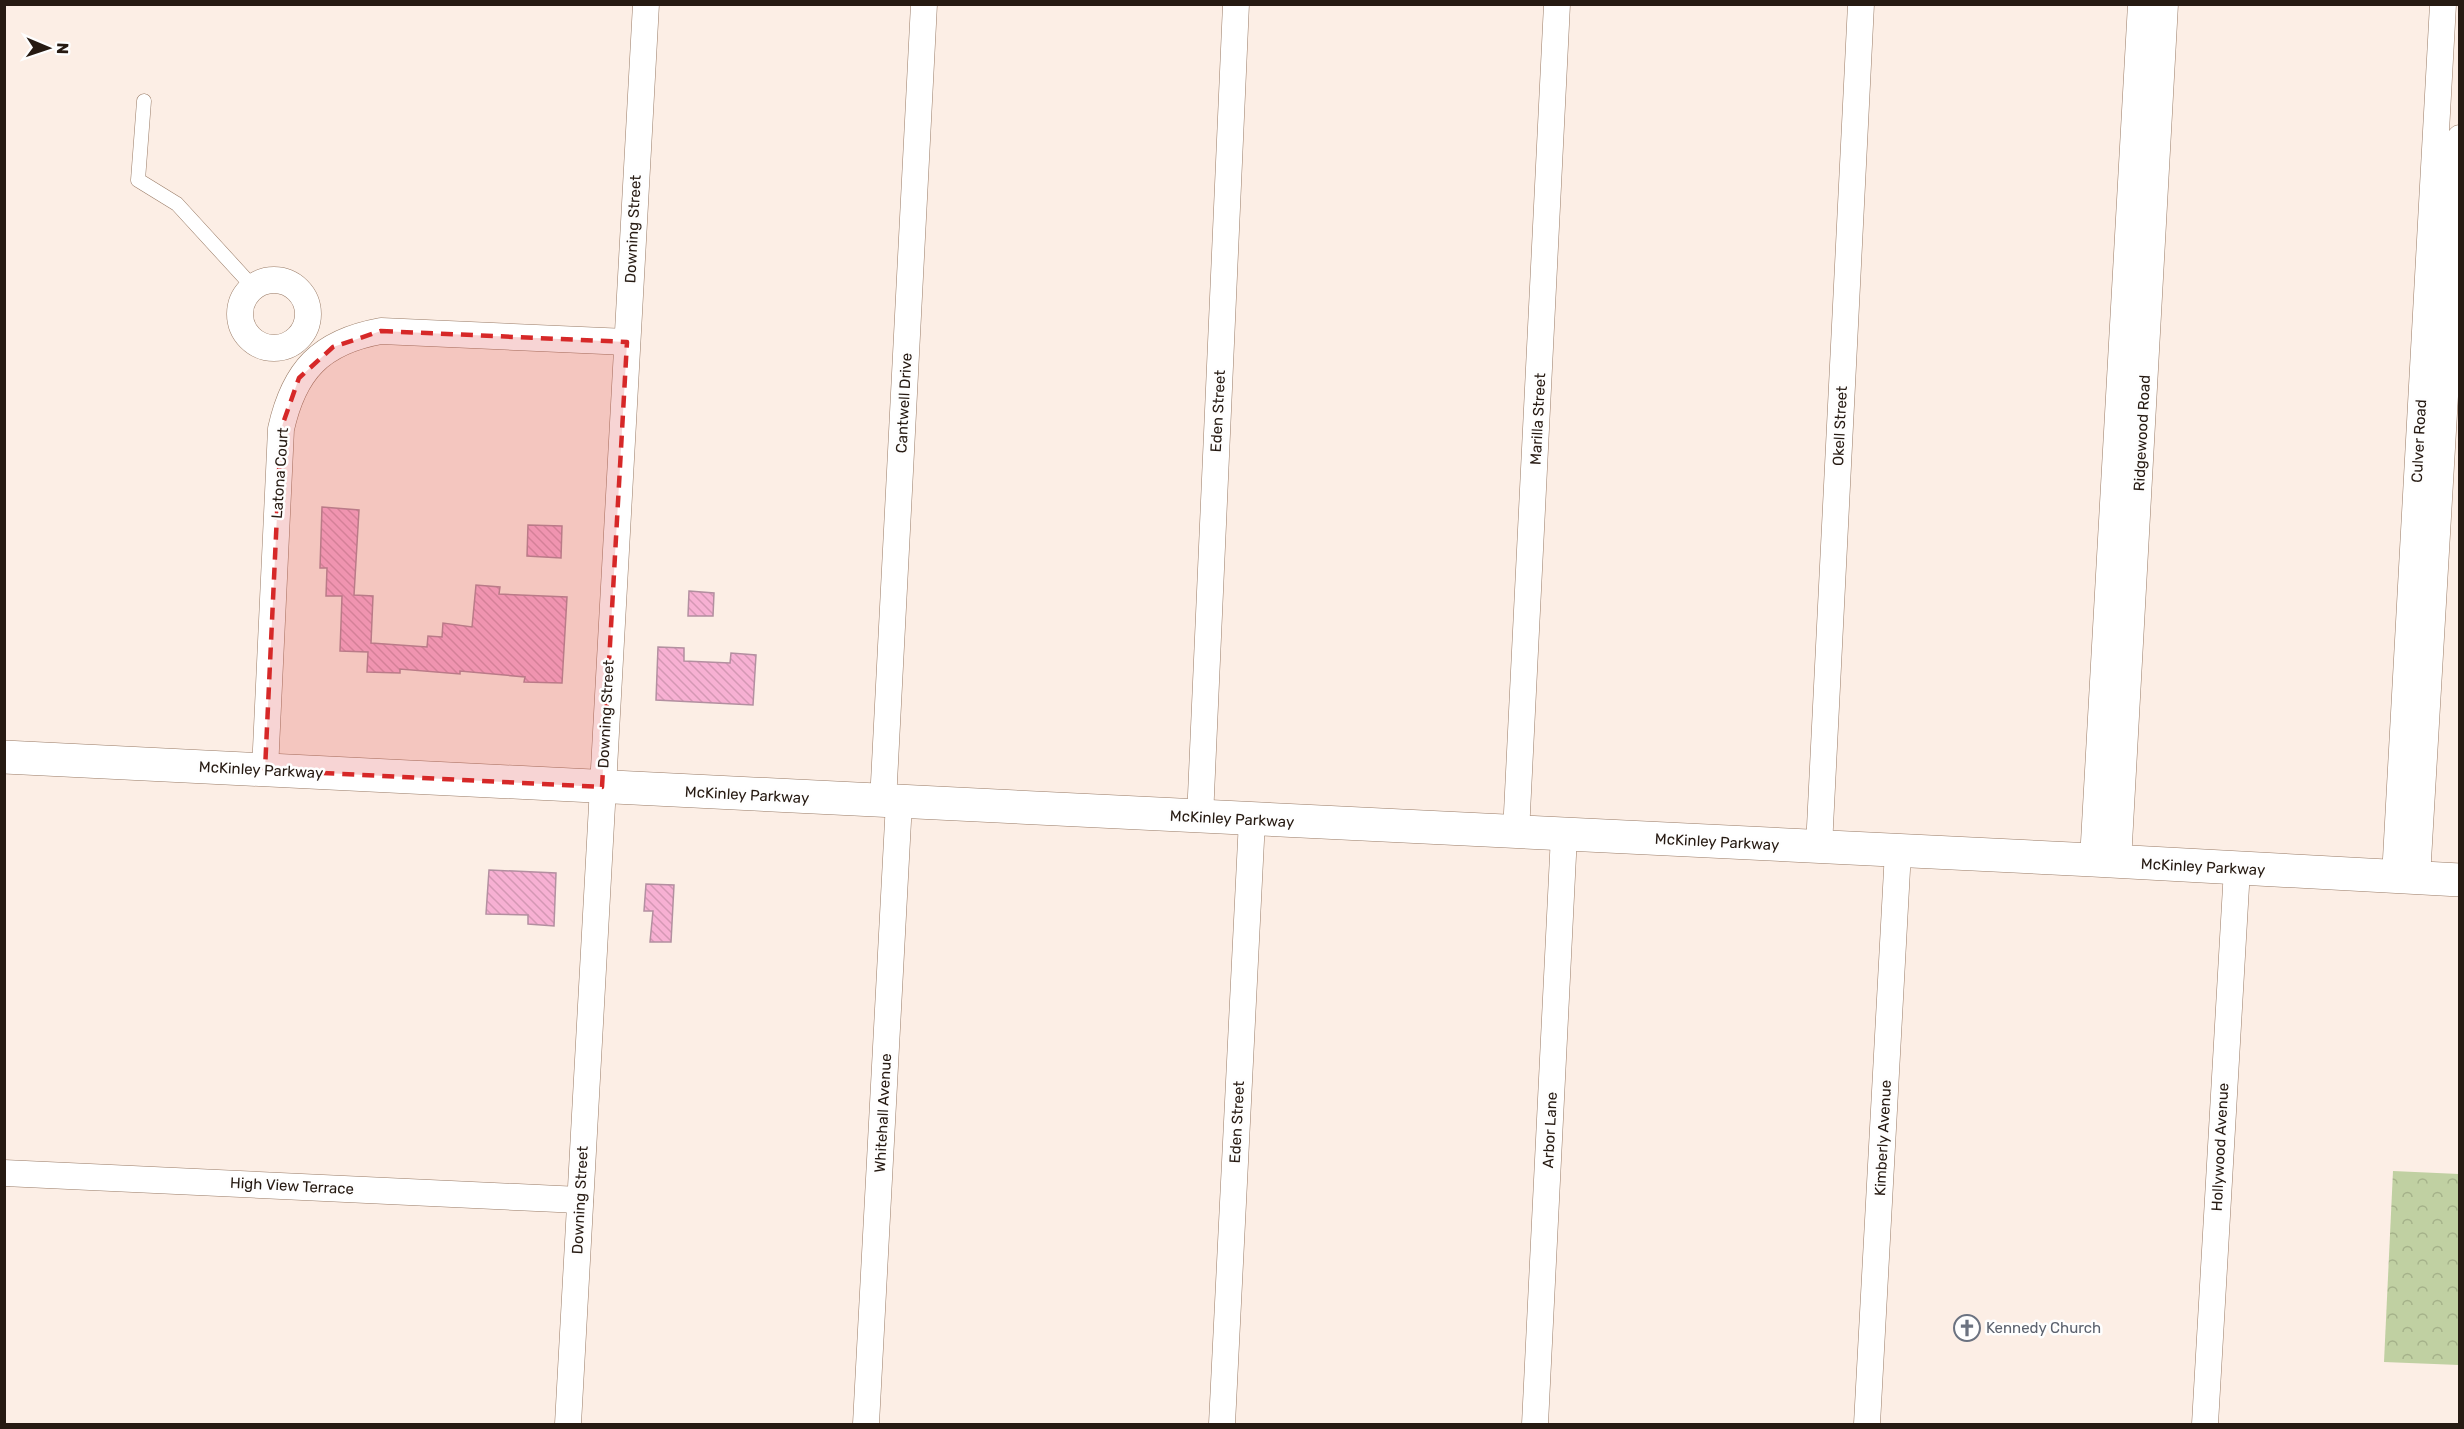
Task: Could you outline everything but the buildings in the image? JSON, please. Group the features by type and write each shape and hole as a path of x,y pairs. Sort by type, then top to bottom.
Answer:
{"street":[{"name":"Downing Street","path":"567,1425 646,4"},
{"name":"Cantwell Drive","path":"891,802 924,4"},
{"name":"Eden Street","path":"1200,818 1236,4"},
{"name":"Marilla Street","path":"1516,833 1557,4"},
{"name":"Okell Street","path":"1819,847 1861,4"},
{"name":"Ridgewood Road","path":"2141,4 2145,152"},
{"name":"Ridgewood Road","path":"2105,861 2145,152 2165,4"},
{"name":"Culver Road","path":"2406,878 2443,4"},
{"name":"Culver Road","path":"2406,878 2460,138"},
{"path":"279,280 299,291 306,302 308,318 300,337 287,346 276,349 265,347 251,340 241,324 240,310 247,293 253,287 267,281 279,280"},
{"name":"Latona Court","path":"266,770 281,429 287,402 299,378 315,360 333,347 357,335 381,331 627,342"},
{"path":"300,337 315,360"},
{"name":"McKinley Parkway","path":"4,757 2460,880"},
{"name":"Whitehall Avenue","path":"866,1425 891,802"},
{"name":"Eden Street","path":"1222,1425 1252,820"},
{"name":"Arbor Lane","path":"1534,1425 1564,835"},
{"name":"Kimberly Avenue","path":"1867,1425 1898,851"},
{"name":"Hollywood Avenue","path":"2205,1425 2237,869"},
{"name":"High View Terrace","path":"4,1173 580,1200"}],"lane":[{"path":"144,101 138,180 177,204 253,287"}],"highlighted area":[{"path":"381,331 627,342 602,787 265,770 281,429 299,378 333,347"}],"green space":[{"path":"2393,1171 2459,1174 2459,1365 2384,1362"}],"place":[{"name":"Kennedy Church","path":"1967,1328"}]}
